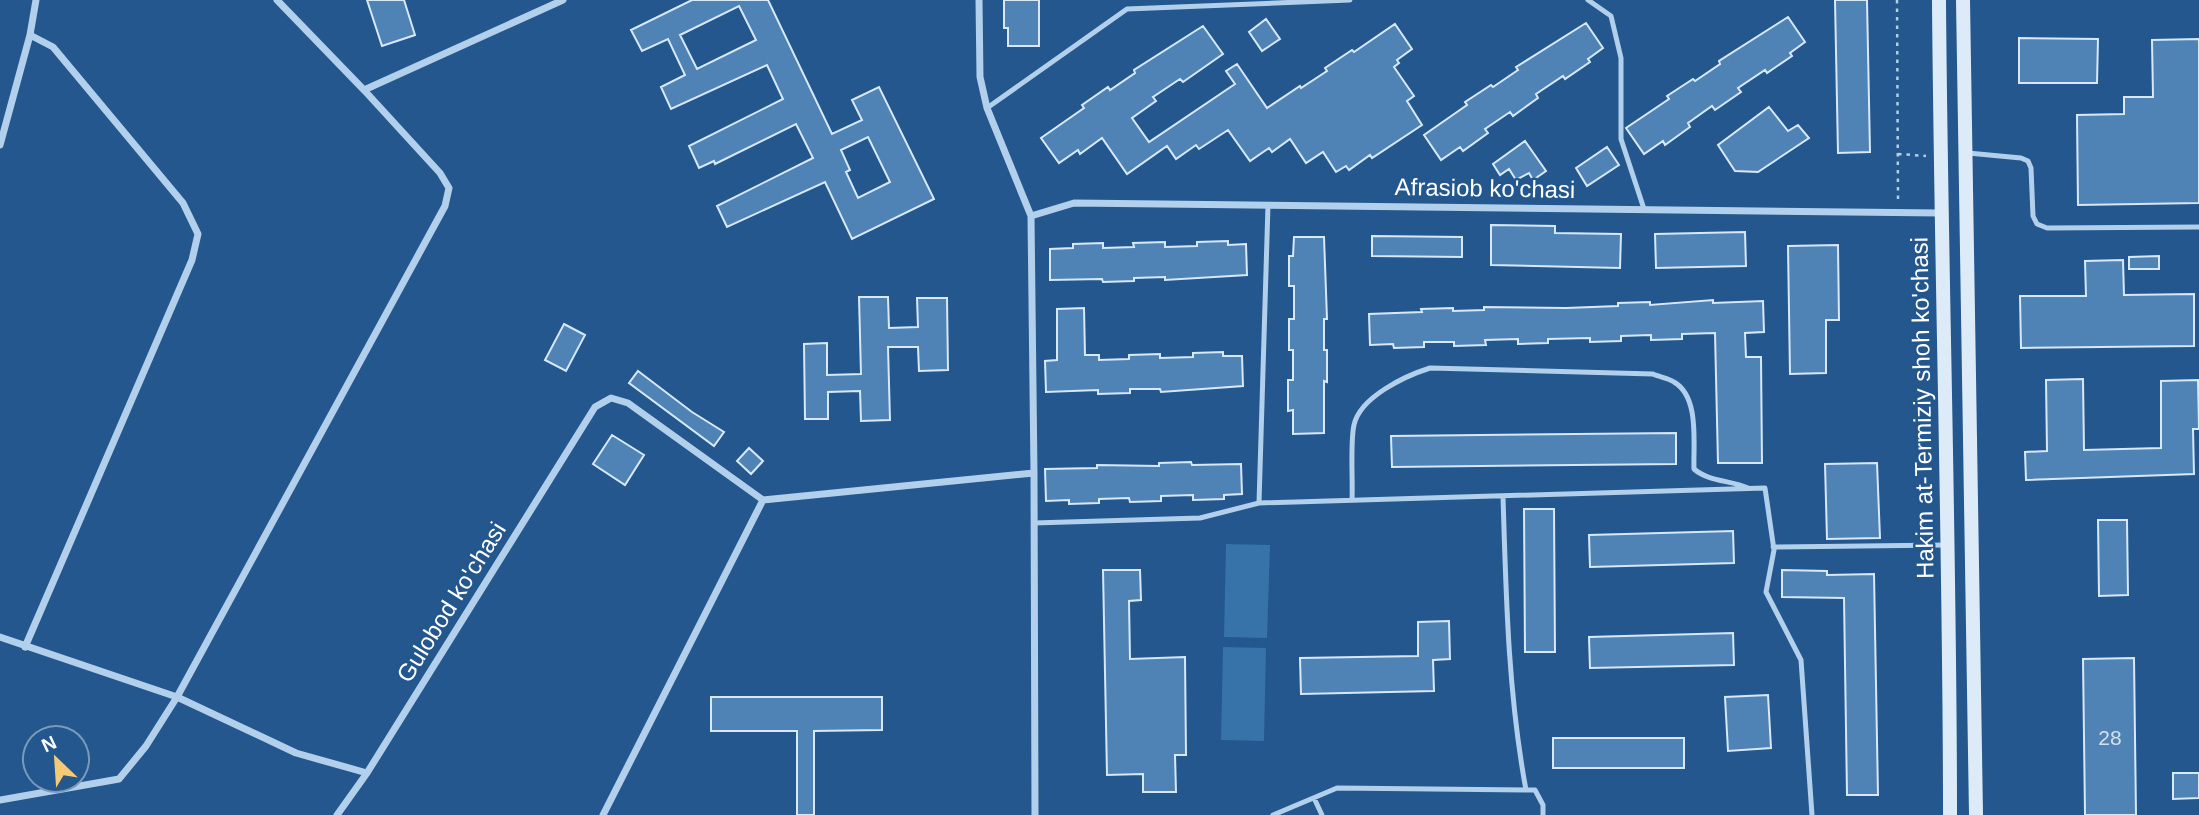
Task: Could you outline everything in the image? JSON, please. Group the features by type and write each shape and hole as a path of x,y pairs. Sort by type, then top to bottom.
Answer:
{"main road":[{"name":"Hakim at-Termiziy shoh ko'chasi","path":"1938,0 1950,815"},
{"name":"Hakim at-Termiziy shoh ko'chasi","path":"1963,0 1976,815"}],"street":[{"path":"0,145 30,35 36,0"},
{"path":"0,800 119,779 146,746 177,697 445,206 449,188 440,173 277,0"},
{"path":"364,90 563,0"},
{"path":"979,0 980,77 987,108 1031,216 1035,815"},
{"path":"25,647 192,260 198,234 184,202 53,47 30,35"},
{"name":"Afrasiob ko'chasi","path":"1031,216 1074,203 1940,213"},
{"name":"Gulobod ko'chasi","path":"337,815 368,772 595,407 611,398 628,403 763,500"},
{"path":"603,815 763,500 1034,472"},
{"path":"0,637 177,697 296,753 368,772"}],"lane":[{"path":"987,108 1127,9 1350,0"},
{"path":"1588,0 1611,16 1614,26 1621,58 1621,139 1644,209"},
{"path":"1965,153 2028,161 2031,168 2033,216 2037,224 2047,228 2199,226"},
{"path":"1259,503 1268,205"},
{"path":"1352,500 1354,424 1363,409 1387,387 1408,375 1430,368 1653,374 1673,381 1683,390 1693,421 1694,470 1701,475 1734,482 1749,489"},
{"path":"1034,523 1200,518 1259,503 1765,488 1773,547 1766,592 1801,660 1812,815"},
{"path":"1503,496 1508,654 1516,735 1526,790"},
{"path":"1773,547 1948,545"},
{"path":"1273,815 1337,788 1535,790 1543,805 1543,815"},
{"path":"1314,798 1322,815"}],"path":[{"path":"1897,0 1899,212"},
{"path":"1898,154 1940,156"}],"shaded area":[{"path":"1226,544 1270,545 1267,638 1224,637"},
{"path":"1223,647 1266,648 1264,741 1221,740"}],"building":[{"path":"367,0 404,0 415,35 382,46"},
{"path":"692,0 768,0 832,134 862,120 852,100 879,87 934,199 852,239 825,182 727,227 717,206 813,158 796,124 715,164 714,161 699,168 689,146 783,99 767,65 671,109 661,87 685,75 668,39 642,51 631,30","holes":["739,6 756,40 697,69 680,35","868,137 890,182 858,198 846,172 850,170 841,150"]},
{"path":"1004,0 1039,0 1039,46 1008,46 1008,28 1004,28"},
{"path":"1835,0 1867,0 1870,152 1838,153"},
{"path":"1788,17 1805,42 1790,53 1792,56 1738,88 1741,92 1715,110 1712,106 1688,123 1690,127 1665,145 1663,141 1644,154 1626,128 1669,99 1667,96 1693,79 1695,81 1720,64 1719,61"},
{"path":"1266,19 1280,39 1262,51 1249,32"},
{"path":"1586,23 1603,48 1588,59 1590,62 1536,94 1538,98 1513,116 1510,112 1485,129 1488,133 1463,151 1460,147 1441,160 1424,135 1467,105 1465,102 1491,85 1493,87 1518,70 1516,67"},
{"path":"1395,24 1412,49 1397,60 1399,63 1394,67 1414,96 1407,101 1422,125 1349,170 1346,166 1336,172 1323,152 1306,163 1290,139 1272,152 1269,148 1250,161 1228,130 1199,149 1196,145 1176,159 1167,146 1127,174 1102,138 1080,154 1078,150 1059,163 1041,138 1084,108 1082,105 1108,87 1110,90 1135,73 1134,70 1203,26 1223,54 1183,82 1180,79 1153,97 1156,101 1132,118 1149,142 1235,84 1226,71 1237,64 1267,108"},
{"path":"2019,38 2098,39 2097,83 2019,83"},
{"path":"2199,39 2199,203 2078,205 2077,115 2124,114 2124,97 2153,97 2152,40"},
{"path":"1769,107 1788,131 1798,125 1809,138 1758,172 1735,171 1718,145"},
{"path":"1525,141 1546,171 1533,180 1529,173 1516,180 1509,169 1500,175 1493,164"},
{"path":"1607,147 1619,165 1587,186 1576,168"},
{"path":"1491,225 1555,226 1555,233 1621,234 1620,268 1491,265"},
{"path":"1745,232 1746,266 1656,268 1655,234"},
{"path":"1372,236 1462,237 1462,257 1372,256"},
{"path":"1294,237 1324,237 1327,319 1324,319 1324,350 1327,350 1327,382 1324,381 1324,433 1293,434 1293,410 1288,411 1288,380 1293,380 1289,319 1294,319 1294,286 1289,286 1289,256 1293,256"},
{"path":"1228,241 1228,245 1246,244 1247,275 1165,280 1165,277 1134,278 1134,281 1103,282 1102,279 1050,280 1050,249 1073,248 1073,244 1103,243 1103,248 1165,242 1165,247"},
{"path":"1838,245 1839,320 1826,320 1826,373 1790,374 1788,246"},
{"path":"2159,256 2159,269 2129,269 2129,257"},
{"path":"2123,260 2124,295 2194,294 2194,346 2021,348 2020,296 2086,296 2085,261"},
{"path":"859,297 888,297 889,328 918,327 917,298 947,298 948,370 919,371 918,347 888,347 890,420 861,421 860,391 828,392 828,419 805,419 804,344 827,343 827,375 861,374"},
{"path":"1713,300 1713,303 1763,301 1764,332 1745,333 1746,357 1761,357 1762,463 1718,463 1715,333 1682,334 1682,339 1651,340 1651,335 1621,336 1621,341 1590,342 1590,338 1548,339 1548,343 1518,344 1518,339 1485,340 1486,345 1454,346 1454,342 1424,342 1424,347 1394,348 1393,344 1370,345 1369,314 1422,312 1421,309 1453,308 1453,311 1484,310 1484,307 1566,308 1618,306 1618,303 1650,302 1650,305"},
{"path":"1084,308 1085,355 1099,355 1099,360 1160,354 1160,358 1193,357 1193,353 1223,352 1223,356 1242,356 1243,386 1161,392 1160,389 1130,389 1130,393 1098,394 1098,390 1046,392 1045,361 1057,360 1057,309"},
{"path":"564,324 585,335 566,371 545,360"},
{"path":"638,371 692,412 724,432 714,446 629,383"},
{"path":"2083,379 2084,450 2161,448 2161,381 2198,380 2199,429 2193,429 2194,474 2026,480 2025,452 2047,451 2046,380"},
{"path":"1676,433 1676,464 1392,467 1391,436"},
{"path":"612,435 644,455 625,485 593,464"},
{"path":"749,448 763,461 751,474 737,461"},
{"path":"1191,462 1192,465 1241,464 1242,494 1224,495 1224,499 1193,500 1193,495 1161,496 1161,501 1130,502 1129,498 1069,504 1069,500 1046,501 1045,469 1097,468 1097,465 1159,466 1159,463"},
{"path":"1877,463 1880,538 1827,539 1825,464"},
{"path":"1524,509 1554,509 1555,652 1525,652"},
{"path":"2098,520 2127,520 2128,595 2099,596"},
{"path":"1733,531 1734,563 1590,567 1589,535"},
{"path":"1103,570 1140,570 1141,600 1129,601 1130,659 1185,657 1186,755 1175,755 1176,792 1143,792 1143,774 1107,775"},
{"path":"1782,570 1827,571 1827,575 1874,574 1878,795 1847,795 1844,598 1782,597"},
{"path":"1449,621 1450,659 1433,660 1434,691 1301,694 1300,658 1418,656 1418,622"},
{"path":"1733,633 1734,665 1590,668 1589,637"},
{"path":"2134,658 2136,815 2085,815 2083,659"},
{"path":"1768,695 1771,748 1728,751 1725,697"},
{"path":"711,697 882,697 882,730 814,731 814,815 797,815 797,731 711,731"},
{"path":"1553,738 1684,738 1684,768 1553,768"},
{"path":"2173,773 2199,773 2199,798 2173,799"}]}
